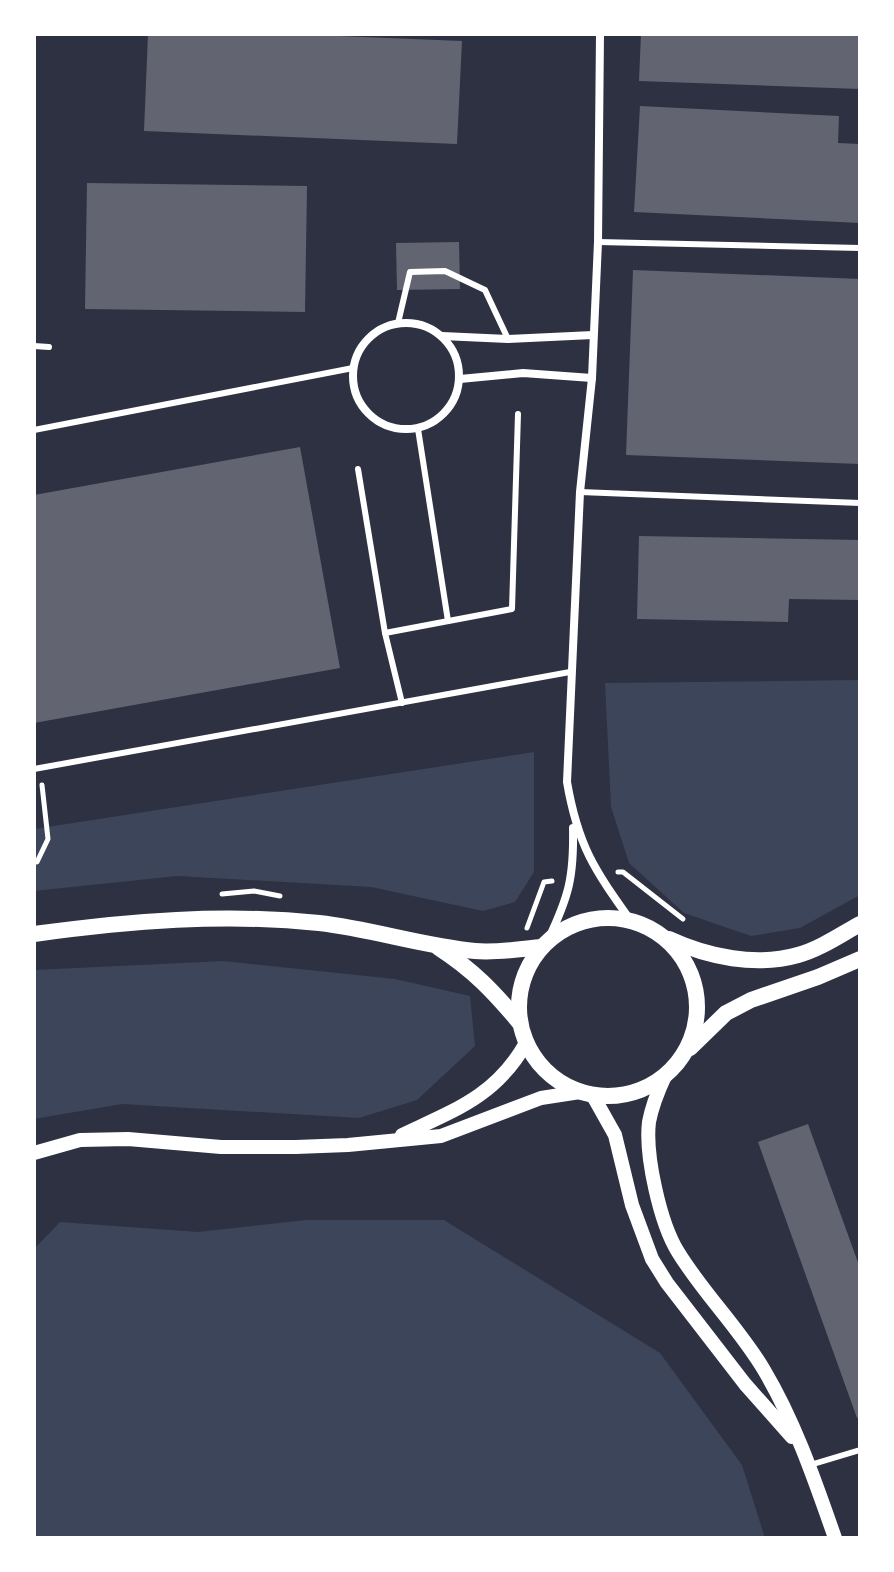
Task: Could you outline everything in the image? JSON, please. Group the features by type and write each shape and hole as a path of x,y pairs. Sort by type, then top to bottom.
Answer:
{"main road":[{"path":"34,934 187,918 256,919 363,929 478,952 545,944"},
{"path":"860,924 799,955 770,960 725,958 694,950 631,921 601,918 583,921 545,944 530,963 519,992 519,1022 530,1052 551,1076 586,1093 607,1096 627,1094 665,1076 726,1013 751,1000 860,959"},
{"path":"657,933 679,953 693,980 697,1015 693,1034 683,1055"},
{"path":"434,945 477,974 519,1022"}],"street":[{"path":"545,944 567,902 572,878 573,819 567,782 570,672 580,492 592,378 598,242 600,34"},
{"path":"442,336 456,356 460,379 456,397 438,420 418,429 392,428 379,423 365,411 358,400 353,368 359,351 369,338 384,327 417,323 442,336 508,339 593,335"},
{"path":"460,379 523,373 592,378"},
{"path":"573,819 586,853 631,921"},
{"path":"391,1140 486,1092 514,1066 526,1043"},
{"path":"665,1076 653,1103 649,1125 653,1174 664,1221 677,1251 763,1368 803,1449 835,1538"},
{"path":"34,1153 80,1140 128,1139 221,1147 296,1147 441,1136 541,1098 586,1093 615,1135 632,1205 652,1259 745,1384 803,1449"}],"lane":[{"path":"598,242 860,248"},
{"path":"398,323 410,272 445,271 485,290 508,339"},
{"path":"34,346 49,347"},
{"path":"34,430 353,368"},
{"path":"385,633 512,609 518,414"},
{"path":"418,429 448,621"},
{"path":"358,469 385,633 402,703"},
{"path":"580,492 860,503"},
{"path":"37,769 570,672"},
{"path":"809,1465 860,1450"}],"path":[{"path":"34,862 37,862 48,839 37,769"},
{"path":"599,875 623,872 695,928"},
{"path":"524,934 544,882 572,878"},
{"path":"210,895 254,891 284,896"}],"shaded area":[{"path":"860,680 860,895 800,928 751,936 684,913 629,863 611,807 605,683"},
{"path":"534,752 534,872 515,902 483,911 371,887 177,876 34,891 34,829"},
{"path":"223,961 395,979 470,996 475,1046 417,1100 359,1118 122,1104 34,1119 34,970"},
{"path":"306,1220 444,1220 660,1353 742,1465 765,1538 34,1538 34,1249 60,1222 198,1232"}],"building":[{"path":"148,34 289,34 462,41 457,144 144,131"},
{"path":"641,34 860,34 860,89 639,81"},
{"path":"640,106 839,116 838,143 860,144 860,223 634,212"},
{"path":"87,183 307,186 305,312 85,309"},
{"path":"459,242 460,289 397,290 396,243"},
{"path":"633,270 860,279 860,464 626,455"},
{"path":"300,447 340,668 34,723 34,495"},
{"path":"639,536 860,540 860,600 789,599 788,622 637,619"},
{"path":"808,1124 860,1268 860,1417 857,1418 758,1142"}]}
